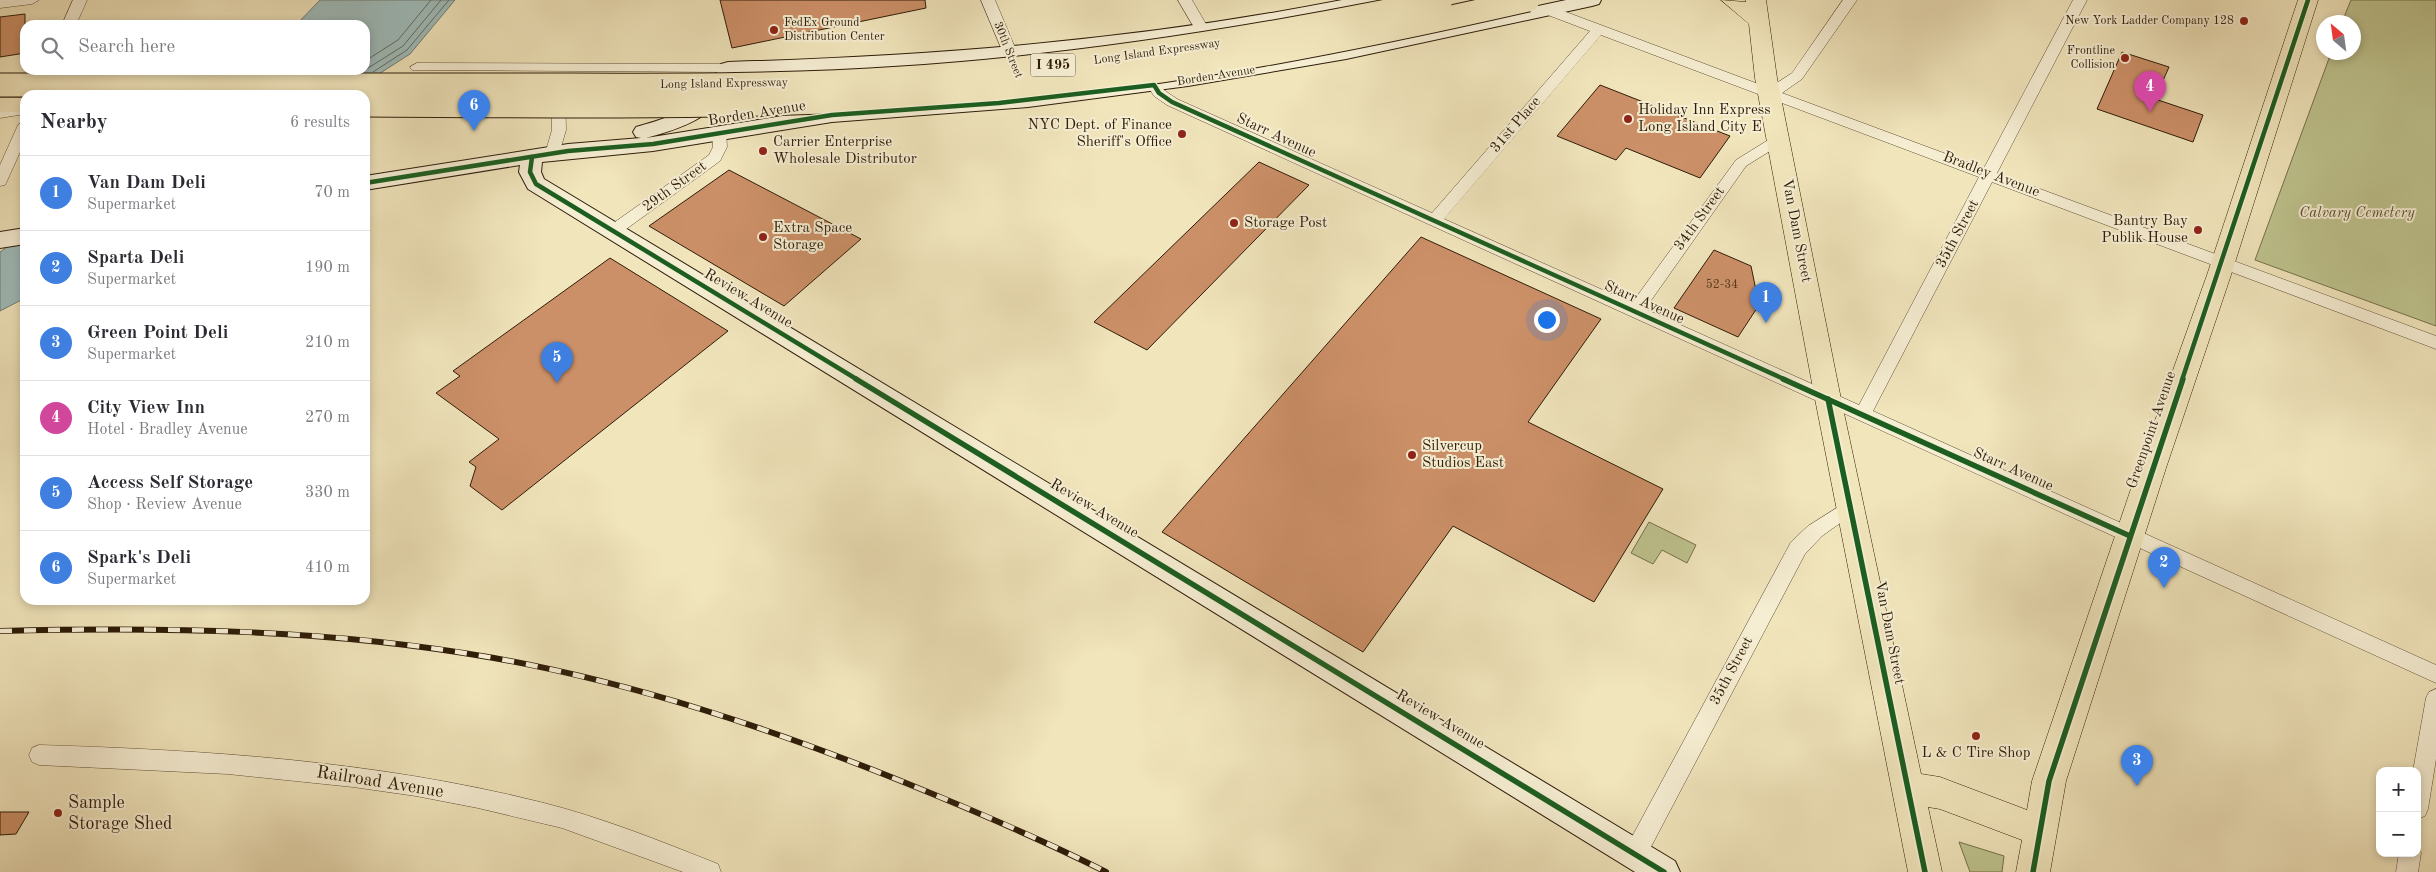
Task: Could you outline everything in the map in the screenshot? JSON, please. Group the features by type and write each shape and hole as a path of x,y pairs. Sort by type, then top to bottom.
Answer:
{"main road":[{"path":"725,78 1012,54 1204,31 1371,0"},
{"name":"Long Island Expressway","path":"0,85 713,85 902,78 1046,66 1201,46 1326,24 1441,0"},
{"name":"Borden Avenue","path":"370,182 551,154 653,144 803,119 861,112 1028,101 1228,74 1416,38 1537,5 1588,0"},
{"path":"1731,0 1758,11"},
{"name":"Greenpoint Avenue","path":"2033,872 2049,781 2308,0"},
{"name":"Long Island Expressway","path":"370,106 768,104 996,91 1120,77 1277,54 1537,5"},
{"name":"Van Dam Street","path":"1758,11 1766,78 1828,399 1925,872"},
{"path":"725,78 732,109 739,115 803,119"},
{"path":"719,132 725,78"},
{"name":"Borden Avenue","path":"551,154 675,122 709,101 725,78"},
{"path":"0,105 20,105"},
{"name":"Review Avenue","path":"551,154 530,172 533,181 1664,872"},
{"path":"0,240 20,237"},
{"path":"1908,788 1946,795 2040,831"}],"street":[{"path":"0,4 32,0"},
{"path":"71,20 80,0"},
{"name":"30th Street","path":"988,0 1012,54 1028,101"},
{"path":"1185,0 1228,74"},
{"path":"1387,0 1416,38"},
{"path":"1770,94 1798,76 1850,0"},
{"name":"35th Street","path":"1862,415 2080,0"},
{"name":"Bradley Avenue","path":"1537,5 1598,30 2223,261 2436,343"},
{"name":"31st Place","path":"1434,221 1598,30"},
{"path":"417,67 558,69 725,78"},
{"name":"Review Avenue","path":"551,154 559,130 558,69"},
{"path":"40,90 47,75"},
{"name":"Starr Avenue","path":"1154,85 1159,93 1172,102 2436,674"},
{"path":"0,113 20,110"},
{"name":"29th Street","path":"613,231 714,158 720,147 719,132"},
{"path":"0,181 20,136"},
{"name":"34th Street","path":"1634,312 1741,163 1778,140"},
{"name":"35th Street","path":"1635,854 1798,548 1815,531 1851,506"},
{"path":"2421,786 2436,698"},
{"name":"Railroad Avenue","path":"39,755 222,762 408,784 541,813 611,835 710,872"},
{"path":"2407,872 2409,857"}],"green space":[{"name":"Calvary Cemetery","path":"2351,0 2436,0 2436,326 2255,260 2328,60 2361,60 2361,15 2345,15"},
{"path":"1649,522 1696,545 1687,563 1662,550 1653,564 1631,553"},
{"path":"1959,842 2004,856 2002,872 1970,872"}],"water":[{"path":"320,0 455,0 410,54 354,90 215,90 238,75 370,75 370,20 301,20"},
{"path":"20,238 20,301 0,311 0,252"}],"building":[{"name":"FedEx Ground Distribution Center","path":"720,0 925,0 926,8 732,48"},
{"path":"25,14 25,20 20,20 20,54 0,57 0,17"},
{"path":"2122,52 2169,67 2155,99 2203,115 2193,142 2097,109"},
{"name":"Holiday Inn Express Long Island City E","path":"1600,85 1730,136 1700,178 1626,148 1616,160 1557,136"},
{"name":"Storage Post","path":"1259,162 1309,185 1147,350 1094,322"},
{"name":"Extra Space Storage","path":"729,170 861,239 784,306 649,226"},
{"name":"Silvercup Studios East","path":"1421,237 1601,319 1528,422 1663,489 1594,602 1453,526 1363,652 1162,532"},
{"path":"1714,250 1751,266 1759,305 1738,337 1674,308"},
{"path":"610,258 728,331 502,510 470,486 476,467 469,462 499,439 436,393 460,376 453,371"},
{"path":"0,812 29,812 16,834 0,835"}],"railway":[{"path":"0,631 124,629 248,632 310,636 433,648 546,668 649,694 751,725 801,743 979,813 1106,872"}],"cycle path":[{"path":"2033,872 2049,781 2152,468 2219,275 2227,245 2308,0"},
{"path":"370,182 568,151 653,144 832,115 999,103 1154,85 1159,93 1172,102 2130,536"},
{"path":"532,157 530,172 536,184 1664,872"},
{"path":"1828,399 1925,872"}],"place":[{"name":"New York Ladder Company 128","path":"2244,21"},
{"name":"FedEx Ground Distribution Center","path":"774,30"},
{"name":"Frontline Collision","path":"2125,58"},
{"name":"City View Inn","path":"2150,112"},
{"name":"Holiday Inn Express Long Island City E","path":"1628,119"},
{"name":"Spark's Deli","path":"474,131"},
{"name":"NYC Dept. of Finance Sheriff's Office","path":"1182,134"},
{"name":"Carrier Enterprise Wholesale Distributor","path":"763,151"},
{"name":"Storage Post","path":"1234,223"},
{"name":"Bantry Bay Publik House","path":"2198,230"},
{"name":"Extra Space Storage","path":"763,237"},
{"name":"Van Dam Deli","path":"1766,323"},
{"name":"Access Self Storage","path":"557,383"},
{"name":"Silvercup Studios East","path":"1412,455"},
{"name":"Sparta Deli","path":"2164,588"},
{"name":"L & C Tire Shop","path":"1976,736"},
{"name":"Green Point Deli","path":"2137,786"},
{"name":"Sample Storage Shed","path":"58,813"}]}
